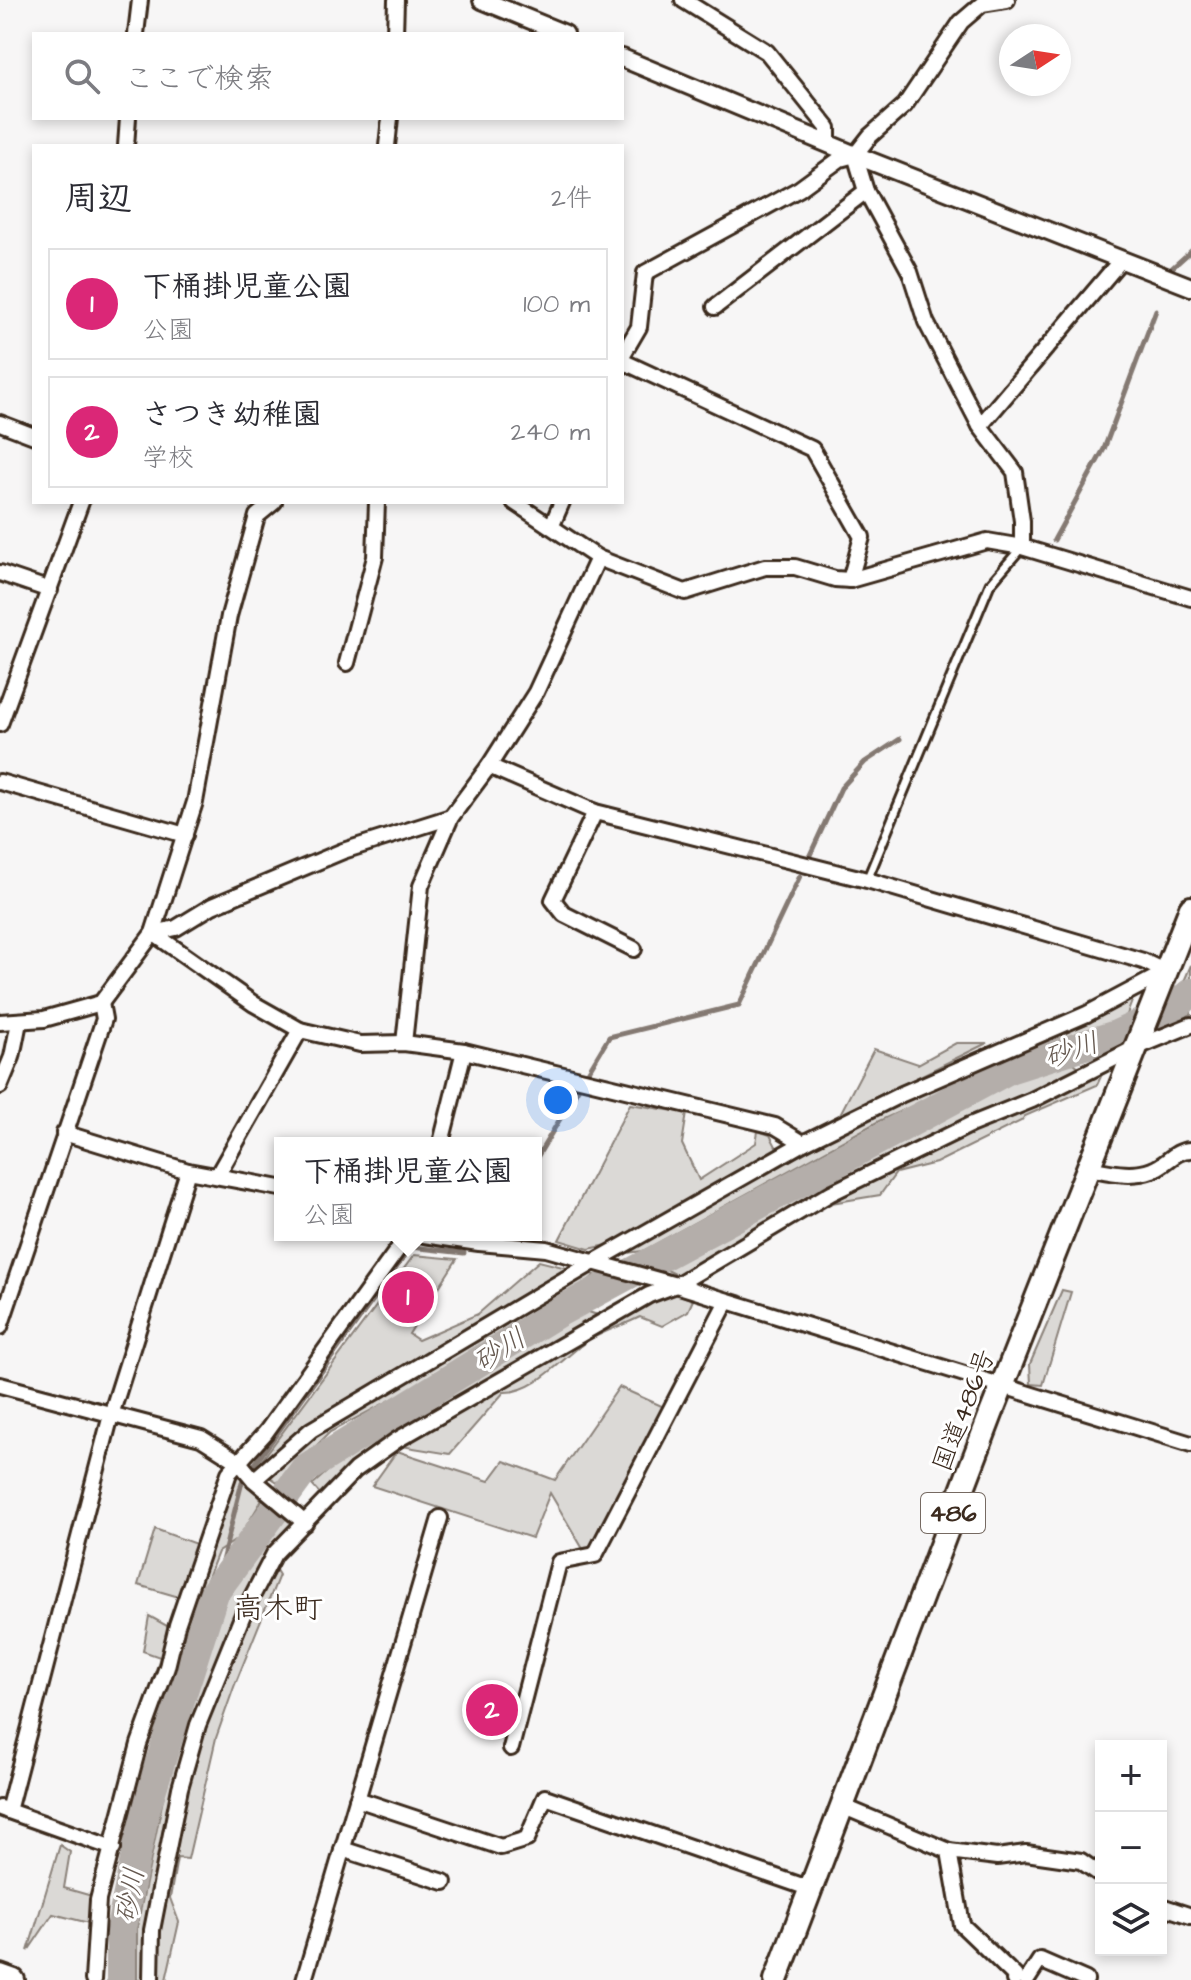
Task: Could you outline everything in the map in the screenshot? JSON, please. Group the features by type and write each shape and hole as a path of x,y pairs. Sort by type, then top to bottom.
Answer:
{"highway":[{"name":"国道486号","path":"776,1980 1002,1387 1191,908"}],"main road":[{"path":"0,1975 14,1980"}],"street":[{"path":"136,32 140,0"},
{"path":"395,32 396,0"},
{"path":"482,0 560,32"},
{"path":"683,0 767,52 828,128 828,143"},
{"path":"624,354 639,327 645,273 799,189 840,159 855,155 870,136 905,105 961,22 982,4 1007,0"},
{"path":"624,59 855,155 1191,287"},
{"path":"126,144 128,120"},
{"path":"387,144 390,120"},
{"path":"855,155 866,191 910,272 926,322 980,426 1015,472 1022,521 1022,547"},
{"path":"715,307 866,191"},
{"path":"980,426 1121,260"},
{"path":"624,359 812,449 862,537 850,580"},
{"path":"0,423 32,435"},
{"path":"0,724 80,504"},
{"path":"0,1022 44,1019 101,1003 153,933 195,802 229,616 257,516 272,504"},
{"path":"347,663 375,557 377,504"},
{"path":"517,504 598,558 685,592 765,567 795,567 835,579 850,580 987,541 1022,547 1191,598"},
{"path":"552,525 561,504"},
{"path":"404,1043 421,886 451,817 489,766 536,692 598,558"},
{"path":"0,573 50,590"},
{"path":"254,1480 311,1430 594,1262 803,1143 902,1094 1162,981 1143,961 867,880 595,812 489,766"},
{"path":"0,782 185,835"},
{"path":"595,812 553,900 564,914 634,949"},
{"path":"153,933 176,928 212,906 343,851 451,817"},
{"path":"153,933 254,1004 300,1030 360,1044 404,1043 464,1051 775,1126 803,1143"},
{"path":"0,1327 104,1019 101,1003"},
{"path":"0,1086 12,1057 19,1022"},
{"path":"151,1980 152,1930 180,1788 198,1725 250,1600 274,1554 355,1470 397,1440 649,1295 676,1285 831,1193 970,1125 1032,1100 1135,1048 1191,1025"},
{"path":"217,1176 300,1030"},
{"path":"442,1137 464,1051"},
{"path":"64,1133 188,1171 274,1187"},
{"path":"1088,1168 1129,1175 1155,1170 1181,1150 1191,1150"},
{"path":"113,1848 4,1810 111,1415 188,1171"},
{"path":"93,1980 98,1900 139,1744 229,1473 266,1432 404,1241"},
{"path":"465,1241 546,1249 594,1262 1191,1444"},
{"path":"511,1748 559,1562 595,1555 727,1301"},
{"path":"0,1385 201,1438 239,1462 254,1480 305,1523"},
{"path":"304,1980 440,1518"},
{"path":"357,1799 501,1847 527,1839 545,1797 811,1889"},
{"path":"842,1806 949,1851 997,1857 1026,1853 1081,1861 1095,1871"},
{"path":"342,1849 444,1882"},
{"path":"949,1851 962,1925 1019,1979 1040,1960 1086,1980"},
{"path":"1167,1908 1191,1916"}],"lane":[{"path":"867,880 990,584 1022,547"}],"shaded area":[{"path":"1191,965 1191,1014 1164,1028"},
{"path":"1134,996 1123,1025 1010,1062 879,1121 643,1251 618,1254 907,1097"},
{"path":"956,1043 987,1043 839,1116 874,1049 918,1064"},
{"path":"1074,1063 1081,1069 868,1168 677,1275 665,1269 827,1175 1032,1067"},
{"path":"1103,1072 1097,1085 1025,1116 1021,1121 936,1163 896,1173 880,1195 819,1205 973,1128"},
{"path":"630,1104 687,1113 682,1144 699,1180 756,1143 758,1131 770,1135 778,1150 612,1244 589,1249 559,1240"},
{"path":"414,1255 457,1259 409,1334 418,1340 478,1314 539,1261 595,1275 564,1302 451,1368 330,1432 279,1483 256,1468"},
{"path":"1062,1290 1071,1292 1043,1385 1031,1384 1030,1364"},
{"path":"672,1292 693,1300 688,1311 662,1326 640,1317 583,1344 536,1381 515,1391 504,1392 450,1454 383,1443 321,1495 312,1485 337,1463 407,1416 582,1309 607,1316 618,1315"},
{"path":"619,1387 664,1407 591,1551 586,1554 550,1493 532,1538 372,1486 397,1451 489,1481 504,1461 555,1480"},
{"path":"236,1470 262,1500 239,1538 218,1552 177,1656 181,1626"},
{"path":"281,1514 295,1525 274,1567 279,1575 216,1738 188,1859 177,1858 170,1898 179,1922 166,1980 137,1980 137,1927 164,1794 206,1662 221,1593"},
{"path":"155,1529 196,1544 179,1597 138,1585"},
{"path":"149,1616 169,1627 162,1670 144,1709 160,1657 143,1651"},
{"path":"60,1845 70,1852 64,1888 92,1896 89,1923 53,1914 28,1951"}],"waterway":[{"path":"1172,268 1191,251"},
{"path":"1054,540 1104,449 1156,310"},
{"path":"810,855 841,788 865,762 900,739"},
{"path":"542,1149 609,1037 739,1005 800,876"},
{"name":"砂川","path":"121,1980 121,1928 145,1810 214,1593 305,1469 557,1313 1009,1069 1116,1035 1170,1010 1191,993"},
{"path":"214,1593 242,1482 411,1247 464,1253"}],"place":[{"name":"下桶掛児童公園","path":"408,1297"},
{"name":"さつき幼稚園","path":"492,1710"}],"district":[{"name":"高木町","path":"278,1608"}]}
